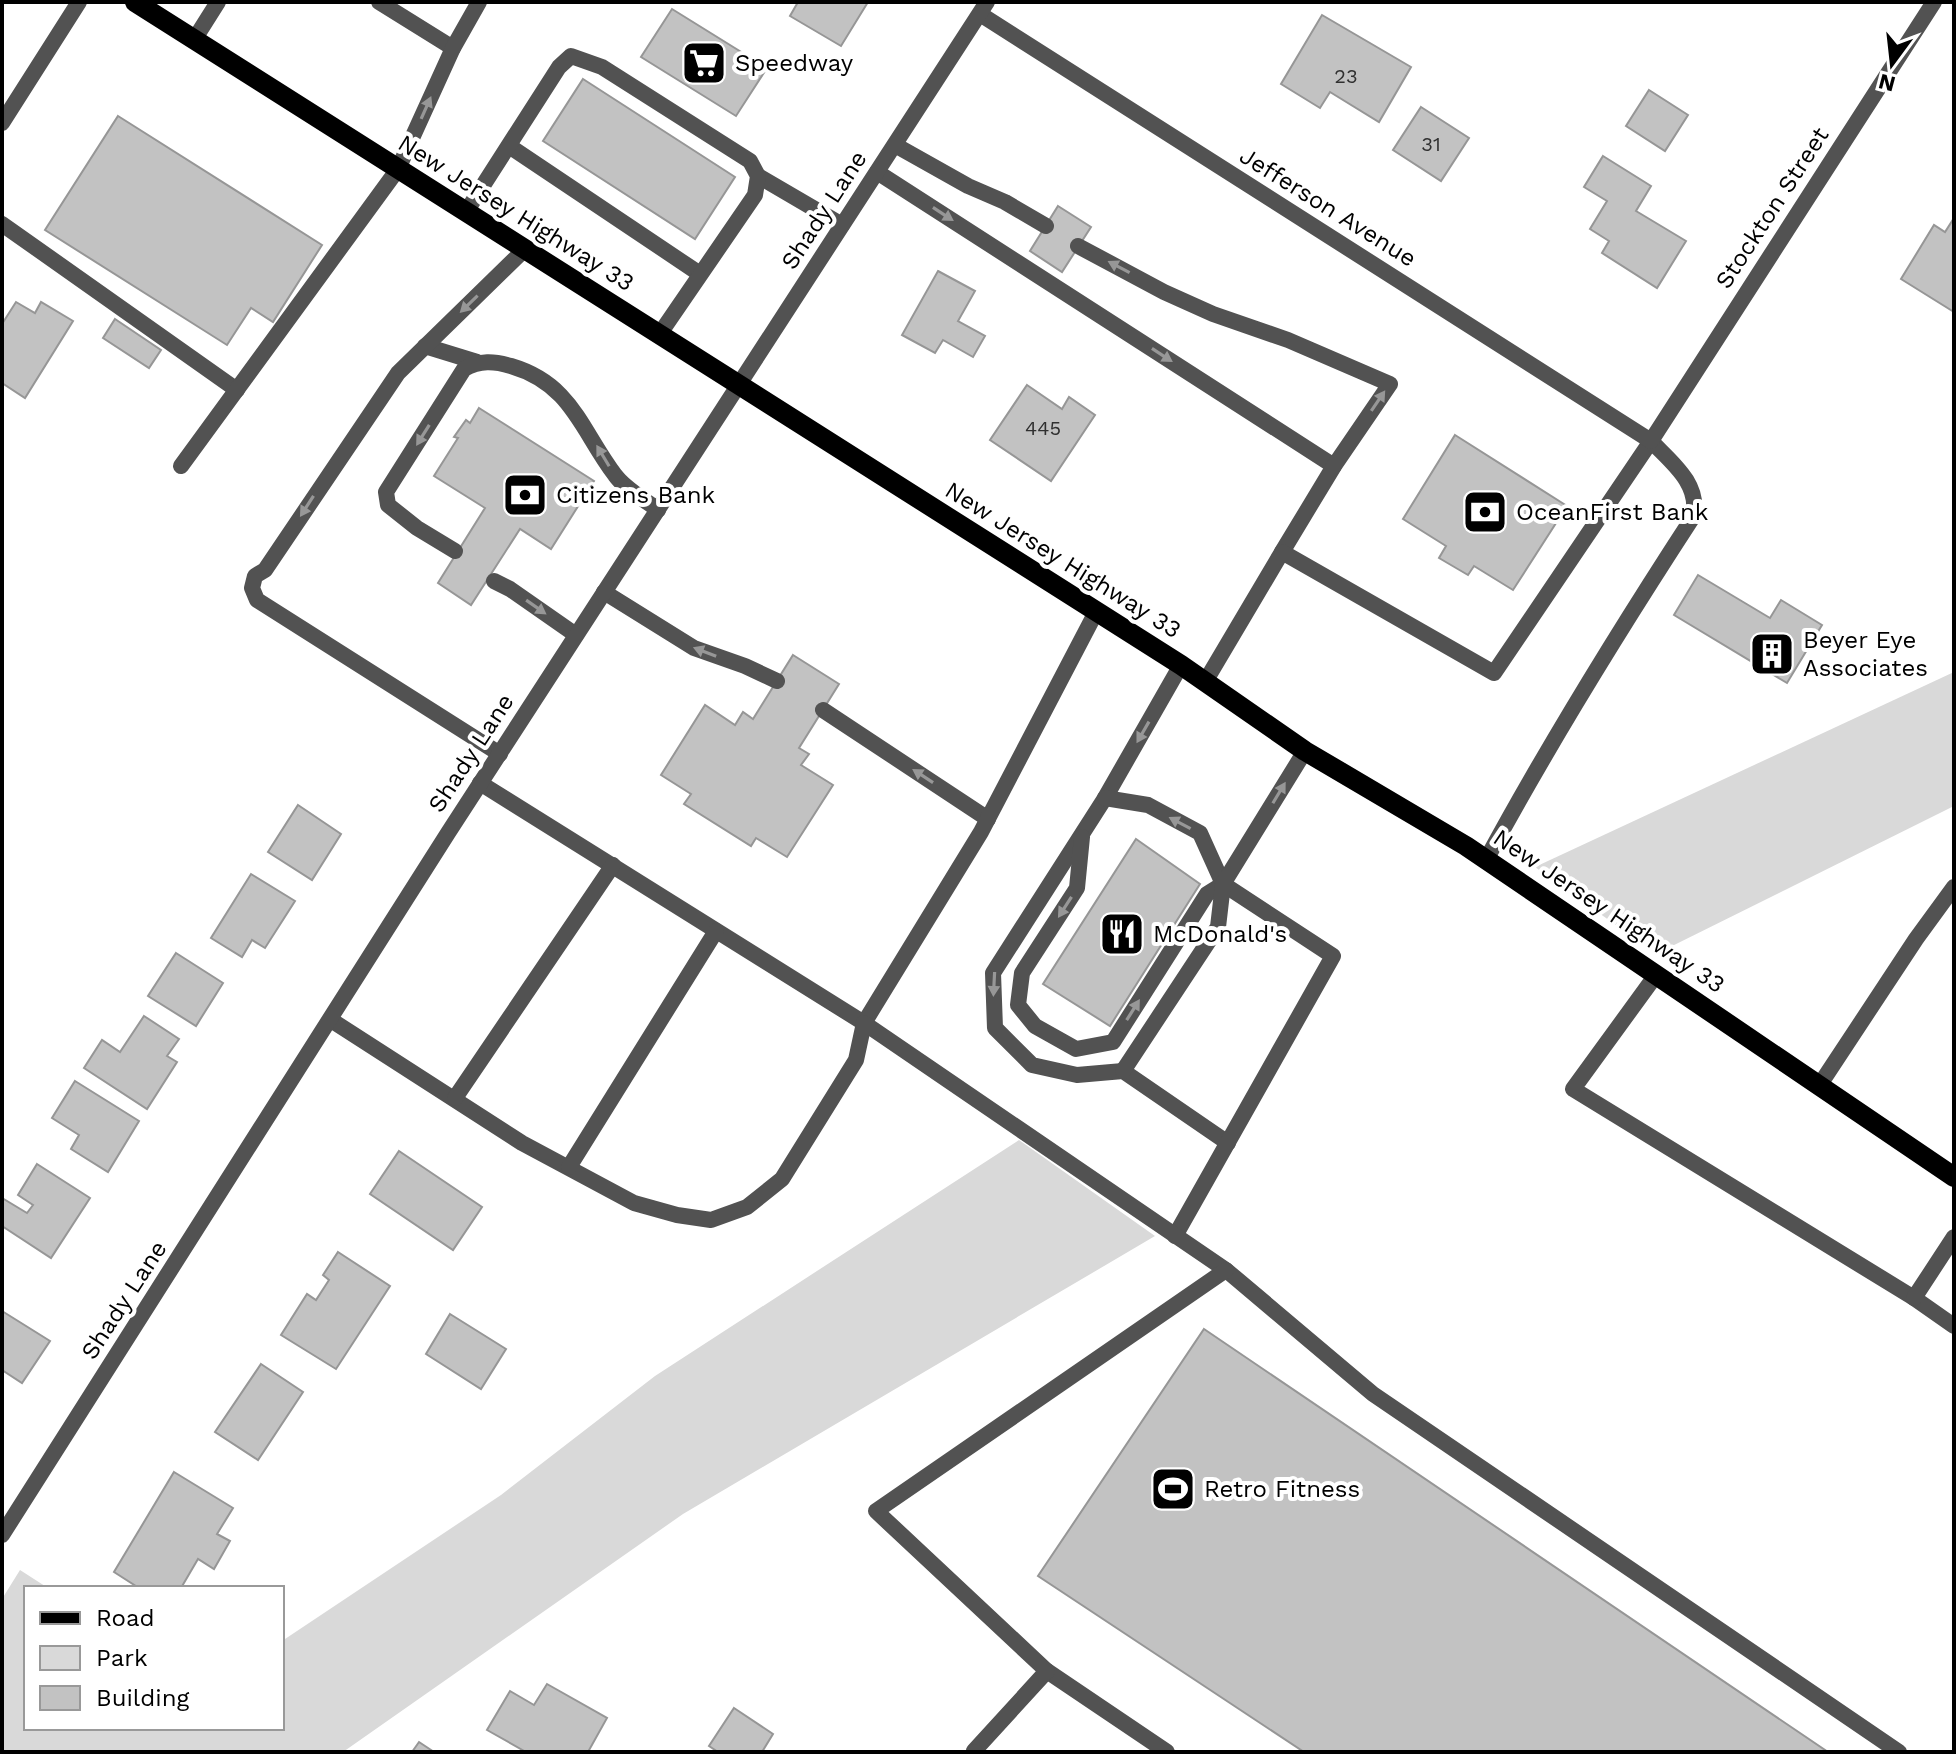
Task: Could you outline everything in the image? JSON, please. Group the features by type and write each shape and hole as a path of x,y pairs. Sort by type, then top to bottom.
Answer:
{"main road":[{"name":"New Jersey Highway 33","path":"135,2 1181,665 1305,751 1486,860 1954,1177"}],"street":[{"path":"2,123 79,2"},
{"path":"194,40 218,2"},
{"path":"379,2 453,48"},
{"path":"181,466 398,169 453,48 479,2"},
{"name":"Stockton Street","path":"1282,552 1494,673 1651,441 1934,2"},
{"name":"Jefferson Avenue","path":"983,8 1651,441 1683,475 1696,503 1693,517 1532,774 1486,860"},
{"name":"Shady Lane","path":"2,1535 480,783 983,8"},
{"path":"466,212 559,67 571,56 602,67 750,161 758,176 842,225"},
{"path":"895,145 1046,226"},
{"path":"509,146 700,274"},
{"path":"877,172 1334,466"},
{"path":"659,335 755,195 758,176"},
{"path":"2,224 237,390"},
{"path":"1078,246 1201,309 1288,340 1390,384 1334,466 1205,682"},
{"path":"500,754 257,600 252,588 255,576 265,570 398,373 525,249"},
{"path":"425,346 477,362 502,363 527,371 549,383 573,407 617,478 658,510"},
{"path":"455,551 417,528 388,505 386,492 464,369 477,362"},
{"path":"494,581 576,635"},
{"path":"604,592 694,648 777,681"},
{"path":"331,1020 522,1143 634,1203 677,1215 711,1220 747,1207 782,1179 856,1060 864,1023 988,819 1096,612"},
{"path":"1181,665 1105,798 993,973 995,1028 1032,1065 1077,1075 1123,1071 1228,1143"},
{"path":"823,710 988,819"},
{"path":"1123,1071 1218,927 1223,884 1305,751"},
{"path":"480,783 864,1023 1226,1270 1373,1394 1899,1752"},
{"path":"1105,798 1148,805 1200,833 1223,884 1333,956 1175,1236"},
{"path":"1083,833 1077,888 1022,973 1018,1005 1035,1026 1076,1049 1113,1042 1207,894 1223,884"},
{"path":"455,1098 613,865"},
{"path":"1819,1086 1954,887"},
{"path":"569,1167 716,931"},
{"path":"1656,975 1573,1089 1914,1298 1954,1326"},
{"path":"1914,1298 1954,1237"},
{"path":"1167,1752 1047,1671 876,1511 1226,1270"},
{"path":"974,1752 1047,1671"}],"green space":[{"path":"1954,672 1954,806 1656,954 1535,867"},
{"path":"1019,1140 1155,1236 683,1514 343,1752 2,1752 2,1599 20,1570 45,1586 24,1586 24,1730 284,1730 284,1640 501,1495 655,1376"}],"building":[{"path":"798,2 868,2 841,46 790,16"},
{"name":"Speedway","path":"672,9 767,68 736,116 641,57"},
{"path":"1322,15 1411,67 1379,122 1330,92 1320,108 1281,84"},
{"path":"583,79 735,177 695,239 543,141"},
{"path":"1649,90 1688,115 1665,151 1626,126"},
{"path":"1421,107 1469,138 1441,181 1393,150"},
{"path":"118,116 322,245 273,322 251,308 227,345 45,230"},
{"path":"1603,156 1651,186 1636,211 1686,241 1657,288 1602,253 1609,241 1590,229 1607,201 1584,187"},
{"path":"1058,206 1091,227 1062,272 1030,251"},
{"path":"1954,218 1954,312 1901,279 1934,225 1945,232"},
{"path":"938,271 975,291 958,321 985,336 973,357 943,340 935,353 902,335"},
{"path":"16,302 35,313 41,302 73,321 25,398 2,383 2,324"},
{"path":"115,319 161,350 149,368 103,338"},
{"path":"1027,385 1062,409 1069,397 1095,415 1051,481 990,440"},
{"name":"Citizens Bank","path":"479,408 594,481 551,549 520,529 471,605 438,583 485,508 434,476 458,438 454,437 466,420 470,423"},
{"name":"OceanFirst Bank","path":"1455,435 1567,506 1513,590 1474,566 1468,575 1439,558 1446,546 1403,519"},
{"name":"Beyer Eye Associates","path":"1698,575 1770,618 1781,600 1822,625 1787,683 1674,615"},
{"path":"793,655 839,684 799,748 809,754 801,765 833,785 787,857 756,838 751,846 684,804 691,794 661,775 705,705 735,725 743,712 753,719"},
{"path":"298,805 341,834 312,880 268,852"},
{"name":"McDonald's","path":"1136,839 1200,884 1110,1026 1043,984"},
{"path":"251,874 295,901 265,948 252,940 242,957 211,938"},
{"path":"176,953 223,983 196,1026 148,996"},
{"path":"144,1016 179,1039 167,1056 177,1062 147,1109 84,1068 102,1040 120,1052"},
{"path":"75,1081 139,1121 108,1172 71,1149 79,1135 52,1118"},
{"path":"399,1151 482,1207 453,1250 370,1194"},
{"path":"37,1164 90,1198 51,1258 2,1226 2,1198 27,1213 33,1205 18,1195"},
{"path":"338,1252 390,1286 336,1369 281,1335 307,1294 316,1300 329,1280 323,1275"},
{"path":"2,1311 50,1341 22,1383 2,1370"},
{"path":"450,1314 506,1349 481,1389 426,1354"},
{"path":"1204,1329 1828,1752 1304,1752 1038,1576"},
{"path":"261,1364 303,1392 258,1460 215,1432"},
{"path":"174,1472 233,1508 217,1534 230,1541 214,1569 198,1559 182,1586 136,1586 114,1572"},
{"path":"547,1684 607,1718 588,1752 526,1752 487,1730 510,1691 534,1705"},
{"path":"734,1708 773,1734 762,1752 718,1752 709,1746"},
{"path":"419,1742 434,1752 412,1752"}],"place":[{"name":"Speedway","path":"704,63"},
{"name":"Citizens Bank","path":"525,495"},
{"name":"OceanFirst Bank","path":"1485,512"},
{"name":"Beyer Eye Associates","path":"1772,654"},
{"name":"McDonald's","path":"1122,934"},
{"name":"Retro Fitness","path":"1173,1489"}]}
